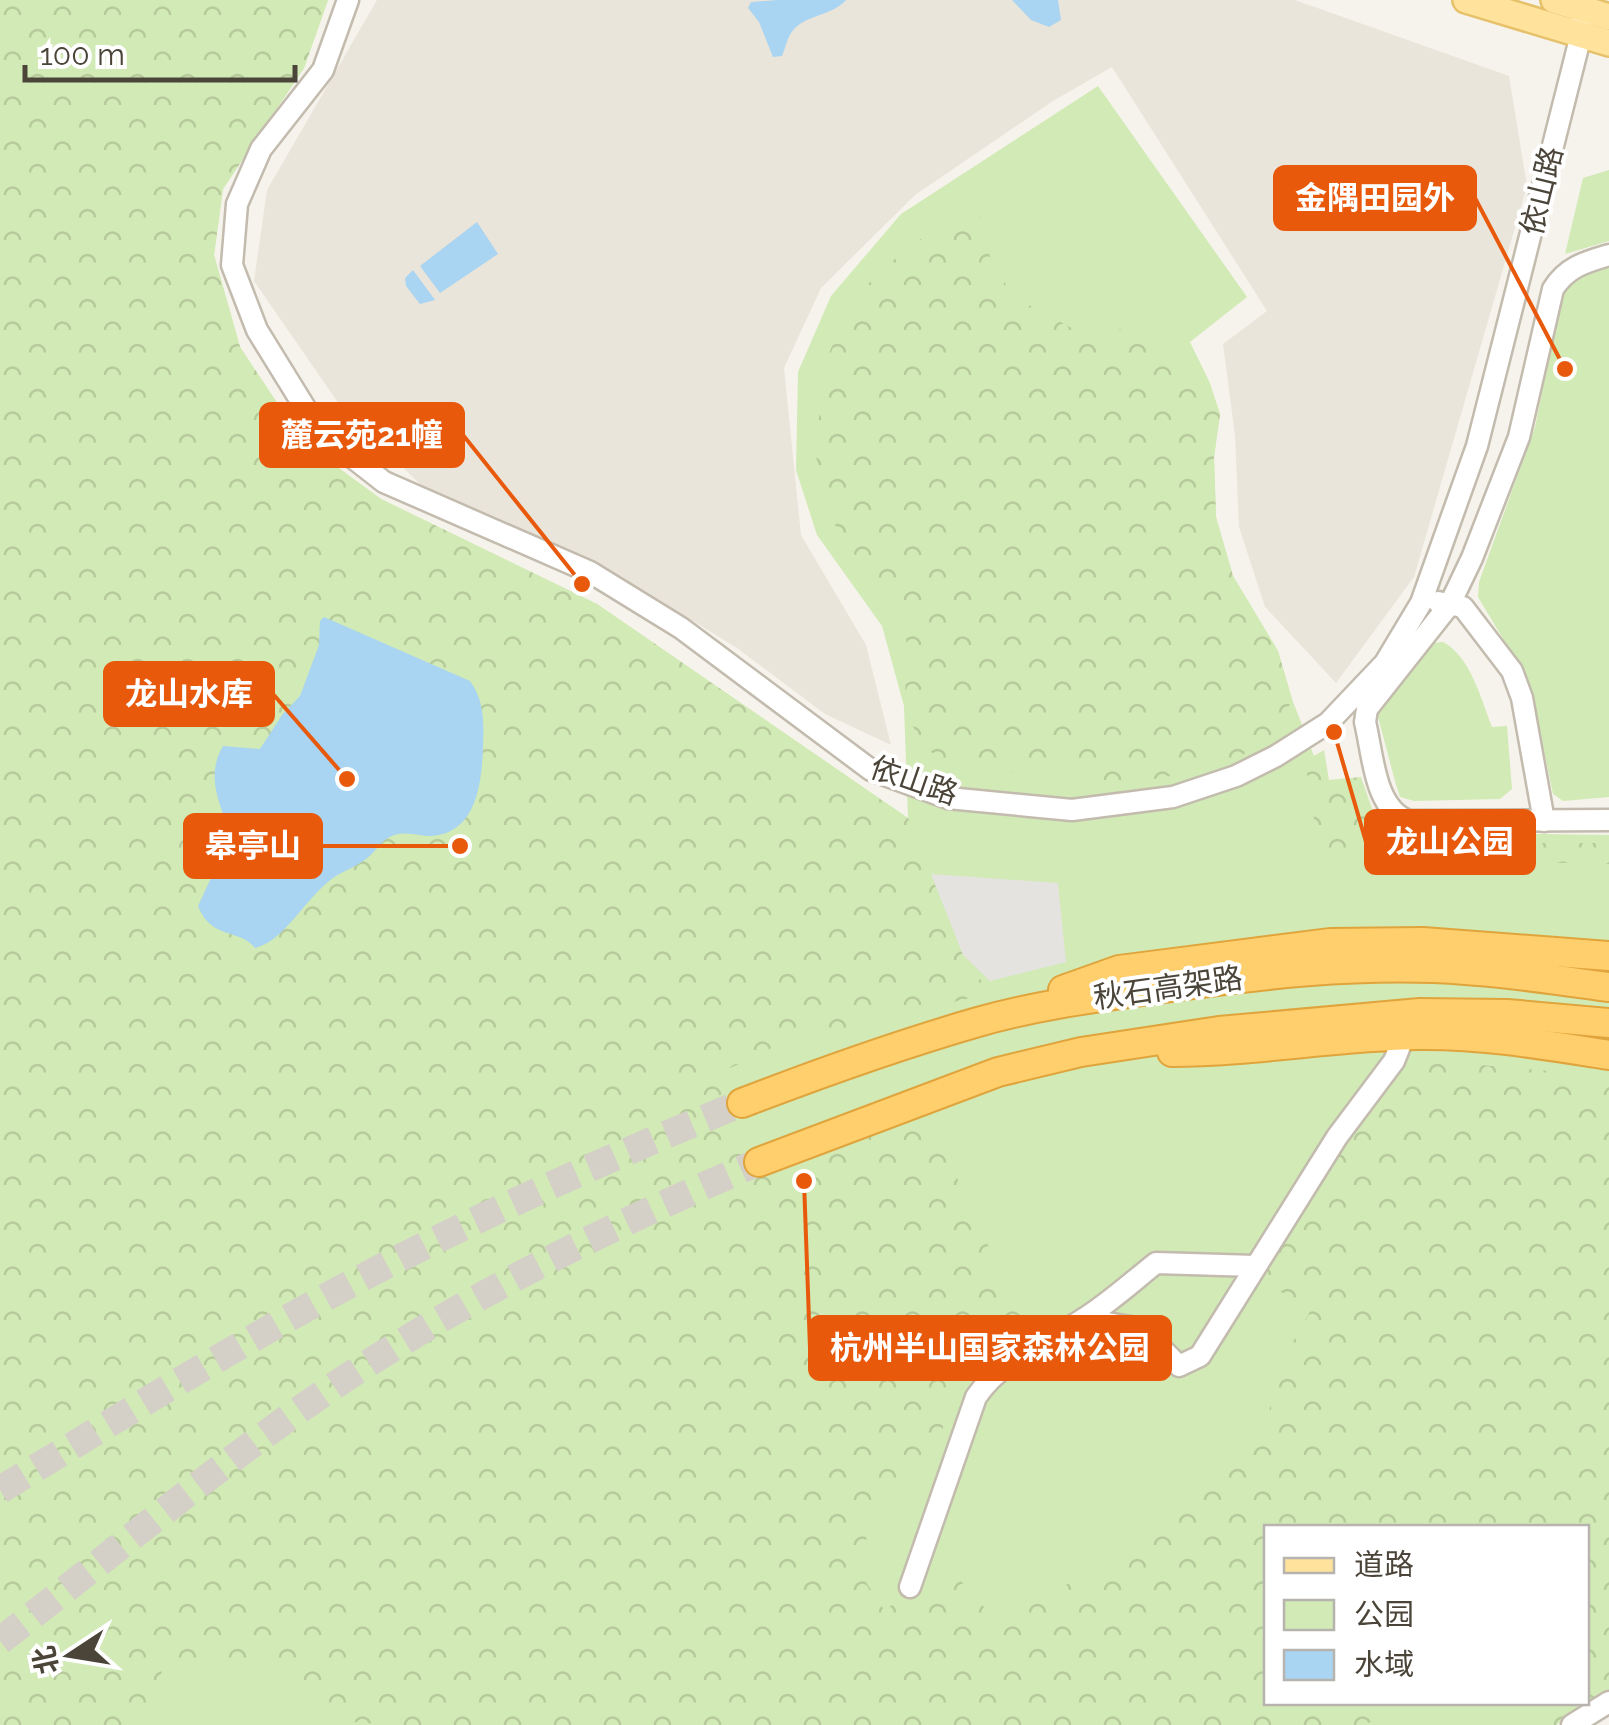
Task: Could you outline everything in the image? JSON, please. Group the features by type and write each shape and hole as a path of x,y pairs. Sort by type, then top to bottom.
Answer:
{"highway":[{"path":"982,1021 1119,970 1330,943 1423,942 1609,956"},
{"name":"秋石高架路","path":"742,1103 864,1056 982,1021 1073,1001 1311,971 1464,970 1609,987"},
{"name":"秋石高架路","path":"759,1162 998,1072 1081,1052 1218,1031 1420,1013 1507,1014 1609,1023"},
{"path":"1081,1052 1220,1052 1311,1040 1404,1036 1510,1040 1609,1055"}],"main road":[{"path":"1466,0 1609,44"},
{"path":"1554,0 1582,4 1609,17"}],"street":[{"name":"依山路","path":"348,0 324,70 262,149 236,204 232,265 257,330 320,432 384,482 603,580 681,628 871,770 948,798 1072,810 1173,797 1236,776 1328,723 1386,663 1422,603 1477,446 1581,35 1582,4"},
{"path":"1609,255 1580,263 1562,275 1554,289 1519,438 1472,558 1450,604 1367,709 1366,722 1385,804 1408,821 1609,820"},
{"path":"1422,603 1463,607 1512,671 1522,698 1544,821"},
{"path":"1084,1319 1142,1329 1179,1366 1200,1356 1338,1138 1394,1061 1404,1036"},
{"path":"910,1587 976,1396 990,1376 1014,1357 1084,1319 1156,1263 1254,1266"},
{"path":"1572,1725 1609,1702"}],"shaded area":[{"path":"377,0 1295,0 1509,76 1527,186 1414,577 1336,683 1265,607 1239,527 1235,436 1223,344 1267,311 1112,67 1053,101 915,195 821,288 784,368 801,535 866,645 891,745 825,714 737,648 633,584 514,527 428,492 339,404 254,281 267,190"},
{"path":"931,874 1058,883 1066,962 990,981 963,955"}],"green space":[{"path":"0,0 328,0 304,68 223,189 214,255 240,347 303,442 381,499 597,604 908,818 904,706 882,626 817,535 796,470 798,372 831,296 901,214 1098,86 1247,297 1190,342 1220,414 1214,457 1216,517 1233,576 1278,651 1292,699 1343,831 1609,835 1609,1692 1589,1704 1589,1525 1264,1525 1264,1705 1588,1705 1556,1725 0,1725"},
{"path":"0,0 328,0 304,68 223,189 214,255 240,347 303,442 381,499 597,604 909,819 963,955 990,993 778,1045 716,1075 753,1178 928,1115 1023,1321 955,1369 936,1461 868,1510 864,1579 884,1610 950,1569 999,1624 1114,1557 1173,1517 1267,1436 1273,1377 1312,1308 1244,1273 1357,1100 1413,1059 1606,1076 1609,1692 1589,1704 1589,1525 1264,1525 1264,1705 1392,1705 1366,1725 391,1725 353,1722 279,1663 164,1666 142,1725 0,1725"},
{"path":"1609,170 1609,241 1565,254 1583,178"},
{"path":"978,212 989,254 1012,296 1077,331 1129,329 1179,354 1209,381 1220,414 1214,457 1216,517 1233,576 1278,651 1292,699 1273,745 1176,775 1099,789 1071,762 1038,773 950,767 921,744 904,706 908,649 900,613 861,564 818,499 816,440 826,360 853,298 899,255 941,224"},
{"path":"1609,267 1609,797 1563,801 1553,794 1530,684 1478,597 1479,582 1535,427 1560,302 1572,280"},
{"path":"1443,642 1468,668 1492,727 1507,726 1512,789 1500,799 1414,801 1400,797 1377,713 1431,643"},
{"path":"1324,750 1329,780 1361,777 1384,843 1609,843 1609,864 1320,857 1305,761"},
{"path":"1539,1705 1588,1705 1556,1725 1546,1725"}],"water":[{"path":"846,0 796,27 782,56 773,57 759,22 748,8 751,2"},
{"path":"1012,0 1058,0 1061,20 1049,27 1031,20"},
{"path":"477,222 498,254 440,293 420,266"},
{"path":"413,270 435,300 420,304 406,286 405,278"},
{"path":"324,617 470,681 481,704 483,720 478,789 459,826 432,836 404,833 389,837 366,859 323,886 276,937 255,948 210,924 198,906 231,835 216,791 215,769 223,746 260,749 300,696 319,645 320,621"}],"tunnel":[{"path":"0,1490 212,1362 390,1263 539,1191 742,1103"},
{"path":"0,1641 242,1452 377,1358 536,1267 759,1162"}],"place":[{"name":"金隅田园外","path":"1565,369"},
{"name":"麓云苑21幢","path":"582,584"},
{"name":"龙山公园","path":"1334,732"},
{"name":"龙山水库","path":"347,779"},
{"name":"皋亭山","path":"460,846"},
{"name":"杭州半山国家森林公园","path":"804,1181"}]}
